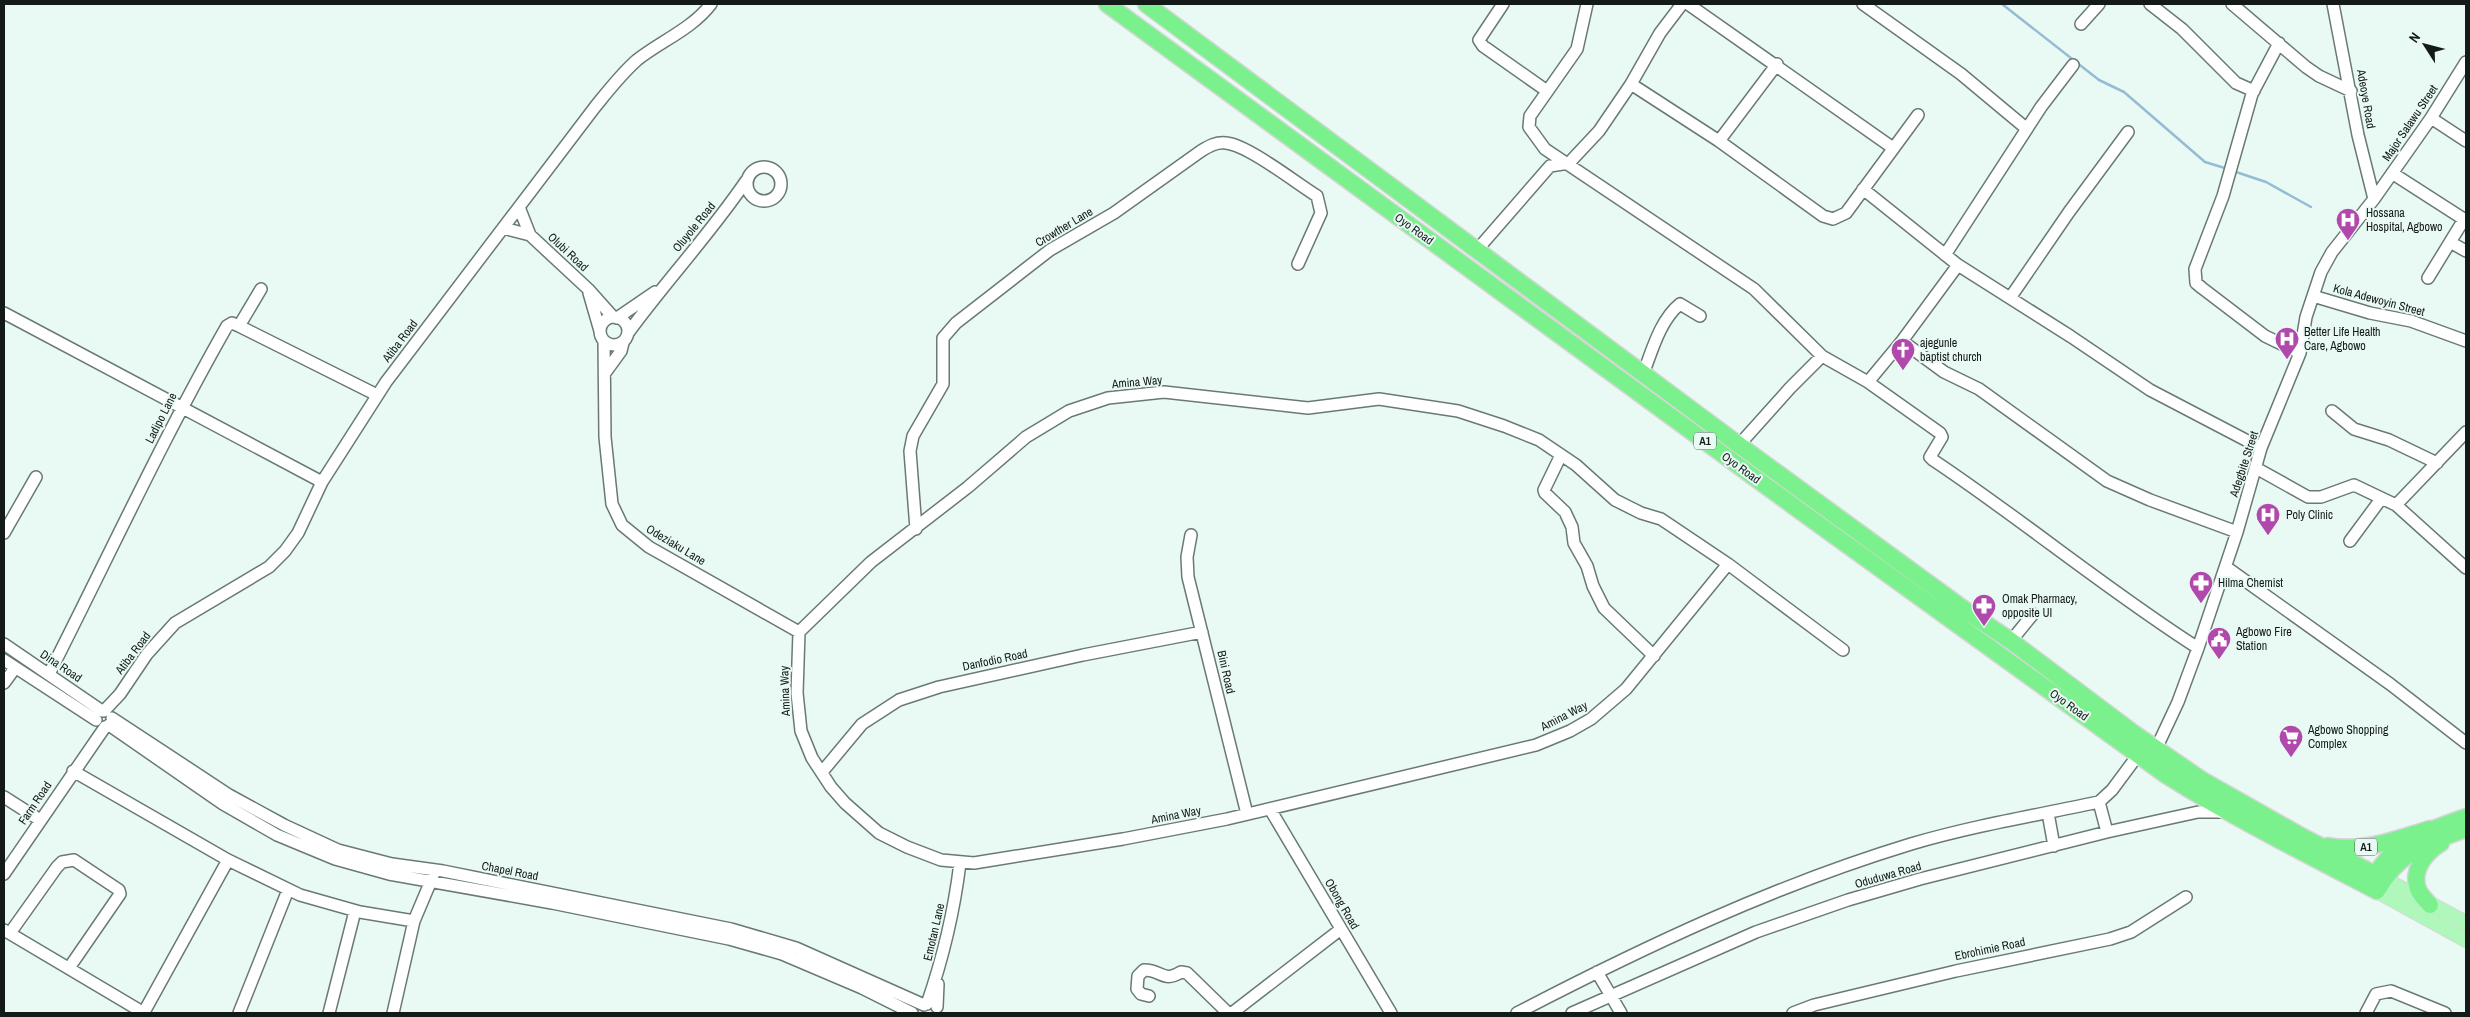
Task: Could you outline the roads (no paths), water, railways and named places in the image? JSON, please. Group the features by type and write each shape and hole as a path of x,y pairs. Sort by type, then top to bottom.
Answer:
{"highway":[{"name":"Oyo Road","path":"1107,4 1832,535 2138,755 2198,787 2301,836"},
{"name":"Oyo Road","path":"1146,4 1739,445 2182,767 2198,787 2226,812 2315,859 2376,883"},
{"path":"1832,535 1843,521"},
{"path":"2138,755 2148,756 2175,769 2182,767"},
{"path":"2376,883 2417,847 2466,828"},
{"path":"2430,905 2418,888 2420,864 2424,857 2438,845 2466,828"},
{"name":"A1","path":"2301,836 2328,846 2355,848 2392,841 2430,829 2466,828"},
{"name":"A1","path":"2301,836 2376,883 2397,847 2430,829"}],"main road":[{"name":"A1","path":"2376,883 2430,905 2466,923"},
{"name":"A1","path":"2376,883 2466,940"}],"street":[{"name":"Atiba Road","path":"105,719 146,654 175,623 270,567 280,556 298,533 322,482 376,395 615,82 636,62 684,29 711,4"},
{"path":"1503,4 1481,33 1479,40 1483,46 1548,91"},
{"path":"1587,4 1577,48 1530,116 1529,127 1545,149 1569,163 1613,196 1669,231 1754,289 1822,356 1868,382 1940,433 1942,437 1930,457 1933,460 1986,495 2152,618 2198,648"},
{"path":"1477,250 1550,166 1569,163 1599,131 1631,84 1660,33 1682,4"},
{"path":"1688,4 1777,64 1893,148"},
{"path":"1863,4 1961,74 2026,129"},
{"path":"2081,24 2099,4"},
{"path":"2150,4 2182,30 2236,84 2254,90"},
{"path":"2232,4 2319,76 2351,91"},
{"name":"Adeoye Road","path":"2333,4 2358,135 2374,199"},
{"path":"2279,43 2254,90 2223,196 2194,269 2194,278 2202,288 2265,336 2300,353"},
{"name":"Major Salawu Street","path":"2374,199 2431,118 2466,62"},
{"path":"1719,141 1777,64"},
{"path":"1945,255 2026,129 2073,65"},
{"path":"1631,84 1719,141 1823,216 1833,219 1846,213 1918,115"},
{"path":"2431,118 2466,141"},
{"path":"2010,298 2069,212 2128,132"},
{"name":"Crowther Lane","path":"916,529 910,451 913,436 943,384 943,338 956,323 1050,250 1114,213 1213,143 1224,142 1246,150 1316,196 1321,212 1298,264"},
{"path":"2392,173 2462,218 2463,221 2428,278"},
{"name":"Oluyole Road","path":"626,338 660,289 716,225 746,181"},
{"path":"1863,189 1958,265 2150,390 2261,448"},
{"name":"Adegbite Street","path":"2156,749 2178,702 2226,568 2261,448 2300,353 2306,317 2321,272 2332,252 2374,199"},
{"name":"Olubi Road","path":"519,207 530,235 588,289 615,318"},
{"name":"Olubi Road","path":"503,228 530,235"},
{"path":"2450,242 2466,251"},
{"path":"1868,382 1902,341 1958,265"},
{"path":"261,289 239,326 376,395"},
{"name":"Olubi Road","path":"588,289 602,336"},
{"name":"Oluyole Road","path":"615,318 660,289"},
{"name":"Kola Adewoyin Street","path":"2312,296 2370,313 2411,321 2466,341"},
{"path":"1643,374 1656,341 1674,309 1680,304 1700,316"},
{"path":"4,313 322,482"},
{"path":"605,374 621,351 626,338 628,326 623,320 615,318 602,324 602,336 613,346 626,338"},
{"name":"Ladipo Lane","path":"48,674 113,548 181,407 227,326 232,323 239,326"},
{"name":"Odeziaku Lane","path":"602,336 605,374 605,437 612,504 622,525 649,547 799,632"},
{"path":"1902,341 1944,372 1979,389 2107,481 2150,500 2237,532"},
{"path":"1739,445 1790,388 1822,356"},
{"name":"Amina Way","path":"1728,564 1708,586 1626,689 1605,709 1570,731 1536,745 1270,809 1123,839 974,863 960,864 941,860 879,833 845,803 812,758 801,731 797,693 799,632 871,562 916,529 1026,437 1069,412 1108,398 1164,392 1308,408 1379,400 1458,411 1539,440 1576,465 1615,500 1641,513 1661,519 1728,564 1844,650"},
{"path":"2332,411 2354,429 2389,440 2437,462"},
{"path":"2396,505 2466,432"},
{"path":"1561,455 1544,490 1545,493 1565,512 1569,519 1572,526 1574,543 1587,566 1593,586 1604,608 1654,656"},
{"path":"2256,468 2308,497 2322,497 2354,485 2396,505 2465,565"},
{"path":"4,533 36,477"},
{"path":"2350,541 2381,499"},
{"name":"Bini Road","path":"1191,535 1187,557 1188,577 1247,814"},
{"path":"2226,568 2390,684 2466,743"},
{"path":"2011,641 2033,614"},
{"name":"Danfodio Road","path":"822,772 862,724 899,700 938,687 1083,655 1202,632"},
{"name":"Dina Road","path":"4,644 48,674 105,719"},
{"path":"4,660 105,719"},
{"path":"4,683 15,668"},
{"name":"Farm Road","path":"4,874 89,748 105,719"},
{"name":"Chapel Road","path":"105,719 229,795 284,825 338,850 433,876 729,939 782,954 862,988 912,1013"},
{"path":"2108,832 2099,802 2112,790 2138,755"},
{"path":"73,771 228,860 288,890 355,910 414,920"},
{"path":"4,797 40,820"},
{"name":"Oduduwa Road","path":"1517,1013 1597,972 1744,904 1841,868 1913,844 2099,802"},
{"name":"Obong Road","path":"1270,809 1391,1013"},
{"name":"Oduduwa Road","path":"1572,1013 1756,932 1848,900 1920,879 2108,832 2198,812 2226,812"},
{"path":"2048,813 2054,846"},
{"path":"69,968 120,894 115,887 74,860 62,862 7,932 144,1013 228,860"},
{"name":"Emotan Lane","path":"933,1010 939,970 952,916 960,864"},
{"name":"Chapel Road","path":"433,876 443,871 731,929 796,948 933,1010"},
{"path":"393,1013 414,920 433,876"},
{"path":"239,1013 288,890"},
{"name":"Ebrohimie Road","path":"1793,1013 1814,1005 1956,971 2110,939 2131,932 2186,897"},
{"path":"330,1013 355,910"},
{"path":"1232,1013 1341,929"},
{"path":"1149,996 1141,994 1137,989 1138,976 1144,970 1154,970 1165,977 1173,977 1181,972 1187,973 1228,1013"},
{"path":"1597,972 1609,996 1622,1013"},
{"path":"2366,1013 2372,998 2381,992 2391,991 2427,1010 2445,1013"}],"waterway":[{"path":"2002,4 2099,80 2124,92 2205,162 2228,169"},
{"path":"2233,171 2266,182 2311,207"}],"place":[{"name":"Hossana Hospital, Agbowo","path":"2348,241"},
{"name":"Better Life Health Care, Agbowo","path":"2287,360"},
{"name":"ajegunle baptist church","path":"1903,371"},
{"name":"Poly Clinic","path":"2268,536"},
{"name":"Hilma Chemist","path":"2201,604"},
{"name":"Omak Pharmacy, opposite UI","path":"1984,627"},
{"name":"Agbowo Fire Station","path":"2219,660"},
{"name":"Agbowo Shopping Complex","path":"2291,758"}]}
